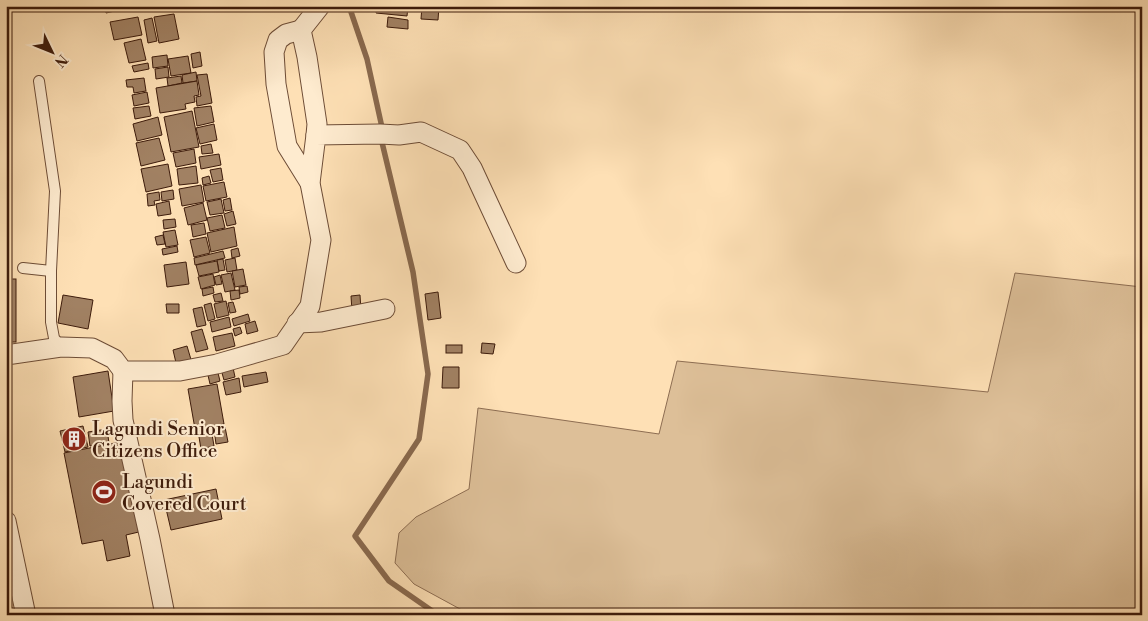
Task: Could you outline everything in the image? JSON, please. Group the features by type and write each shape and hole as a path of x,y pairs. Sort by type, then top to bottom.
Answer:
{"street":[{"path":"310,183 287,146 276,84 274,52 278,40 286,34 302,30 320,6"},
{"path":"123,371 180,371 217,364 283,345 310,306 321,240 310,183 317,124 302,30"},
{"path":"316,135 399,135 421,132 460,150 472,168 516,263"},
{"path":"297,323 321,322 385,309"},
{"path":"6,355 62,347 92,348 114,359 123,371 122,400 124,420 165,615"},
{"path":"6,522 29,613"},
{"path":"6,603 29,613"}],"lane":[{"path":"38,81 56,191 51,271 51,322 54,338 62,347"},
{"path":"23,268 51,271"}],"shaded area":[{"path":"1015,273 1142,287 1142,615 471,615 414,584 395,563 399,533 416,517 469,489 478,408 659,434 677,361 988,392"}],"building":[{"path":"105,6 128,6 128,8 106,13"},
{"path":"377,6 408,6 407,16 376,13"},
{"path":"422,6 439,6 438,20 421,19"},
{"path":"174,14 179,39 159,43 154,17"},
{"path":"138,17 142,35 114,40 110,22"},
{"path":"388,17 408,20 408,29 387,27"},
{"path":"152,18 157,41 148,43 144,20"},
{"path":"141,39 146,60 129,63 124,43"},
{"path":"200,52 202,66 193,68 191,54"},
{"path":"167,55 168,66 153,68 152,57"},
{"path":"188,56 191,73 171,76 168,59"},
{"path":"148,63 149,69 134,72 132,66"},
{"path":"168,67 169,77 156,79 155,69"},
{"path":"196,72 197,81 183,83 182,75"},
{"path":"207,74 212,103 197,106 196,97 201,96 197,75"},
{"path":"181,76 182,83 168,86 167,78"},
{"path":"144,78 146,91 134,93 133,87 127,87 126,80"},
{"path":"197,81 199,95 194,96 195,102 185,104 186,109 160,113 156,88"},
{"path":"147,92 149,103 134,106 132,95"},
{"path":"149,106 151,116 135,119 133,108"},
{"path":"211,106 214,122 197,126 194,108"},
{"path":"192,111 199,147 171,152 164,117"},
{"path":"158,117 162,135 137,141 133,124"},
{"path":"214,124 217,140 200,144 196,128"},
{"path":"159,138 165,160 141,166 136,143"},
{"path":"211,144 213,153 202,154 201,146"},
{"path":"194,149 196,163 176,167 173,153"},
{"path":"219,154 221,165 201,169 199,157"},
{"path":"168,164 172,186 146,192 141,169"},
{"path":"196,166 198,183 179,185 177,169"},
{"path":"221,168 223,180 213,182 210,170"},
{"path":"209,176 211,183 203,185 202,178"},
{"path":"224,182 227,197 206,201 203,186"},
{"path":"201,185 204,202 182,206 179,189"},
{"path":"173,190 174,199 162,201 161,192"},
{"path":"159,192 160,200 154,201 155,205 148,206 147,194"},
{"path":"230,198 232,210 225,211 223,200"},
{"path":"221,199 224,213 210,215 207,202"},
{"path":"169,201 171,214 158,216 156,204"},
{"path":"203,203 207,220 188,225 184,208"},
{"path":"233,211 236,224 227,226 224,214"},
{"path":"222,215 225,228 210,231 207,218"},
{"path":"175,219 176,227 164,229 163,220"},
{"path":"204,223 206,234 193,237 191,225"},
{"path":"234,227 237,246 211,252 207,233"},
{"path":"175,230 178,245 166,247 163,232"},
{"path":"163,235 165,244 157,245 155,237"},
{"path":"206,237 210,253 194,257 190,240"},
{"path":"177,246 178,252 163,255 162,249"},
{"path":"238,248 240,256 232,258 231,250"},
{"path":"223,251 225,258 195,265 194,258"},
{"path":"235,258 237,270 227,272 225,260"},
{"path":"223,259 225,270 219,271 217,260"},
{"path":"217,261 219,272 199,276 196,265"},
{"path":"186,262 189,284 167,287 164,265"},
{"path":"243,269 246,285 235,287 232,271"},
{"path":"231,273 235,290 225,292 221,275"},
{"path":"213,274 215,285 201,289 198,277"},
{"path":"220,275 222,284 216,285 214,277"},
{"path":"6,279 16,279 16,342 6,342"},
{"path":"247,286 248,292 240,294 239,287"},
{"path":"213,287 214,293 203,296 202,289"},
{"path":"239,290 240,298 231,300 230,291"},
{"path":"438,292 441,318 428,320 425,294"},
{"path":"221,293 223,301 215,302 213,295"},
{"path":"63,295 93,300 88,329 58,323"},
{"path":"360,295 361,310 352,311 351,296"},
{"path":"226,301 229,315 217,318 214,304"},
{"path":"233,302 236,312 230,313 228,303"},
{"path":"211,303 215,319 208,321 204,305"},
{"path":"166,304 179,304 179,313 167,313"},
{"path":"202,307 206,325 197,327 193,309"},
{"path":"248,314 250,321 234,326 232,319"},
{"path":"229,317 231,327 212,332 210,322"},
{"path":"255,321 258,331 247,334 245,324"},
{"path":"240,327 242,333 235,336 233,329"},
{"path":"202,329 208,349 196,352 191,332"},
{"path":"232,333 235,346 216,351 213,337"},
{"path":"482,343 495,344 493,354 481,353"},
{"path":"446,345 462,345 462,353 446,353"},
{"path":"187,346 192,363 177,367 173,350"},
{"path":"232,363 235,377 224,380 220,366"},
{"path":"443,367 459,367 459,388 442,388"},
{"path":"217,369 220,381 210,384 207,371"},
{"path":"108,371 114,411 79,417 73,377"},
{"path":"266,372 268,382 244,387 242,376"},
{"path":"239,378 241,392 226,395 223,382"},
{"path":"217,384 224,424 195,429 188,389"},
{"name":"Lagundi Senior Citizens Office","path":"83,426 88,447 65,452 60,431"},
{"path":"225,427 228,442 216,444 214,429"},
{"path":"211,428 214,446 201,449 198,431"},
{"path":"107,429 109,443 90,446 88,432"},
{"name":"Lagundi Covered Court","path":"125,441 143,531 126,535 130,556 107,561 103,540 82,544 64,453"},
{"path":"216,489 222,519 171,530 164,500"}],"waterway":[{"path":"349,6 367,59 383,132 380,134 413,272 428,374 419,439 355,536 389,581 438,615"}],"place":[{"name":"Lagundi Senior Citizens Office","path":"74,439"},
{"name":"Lagundi Covered Court","path":"104,492"}]}
